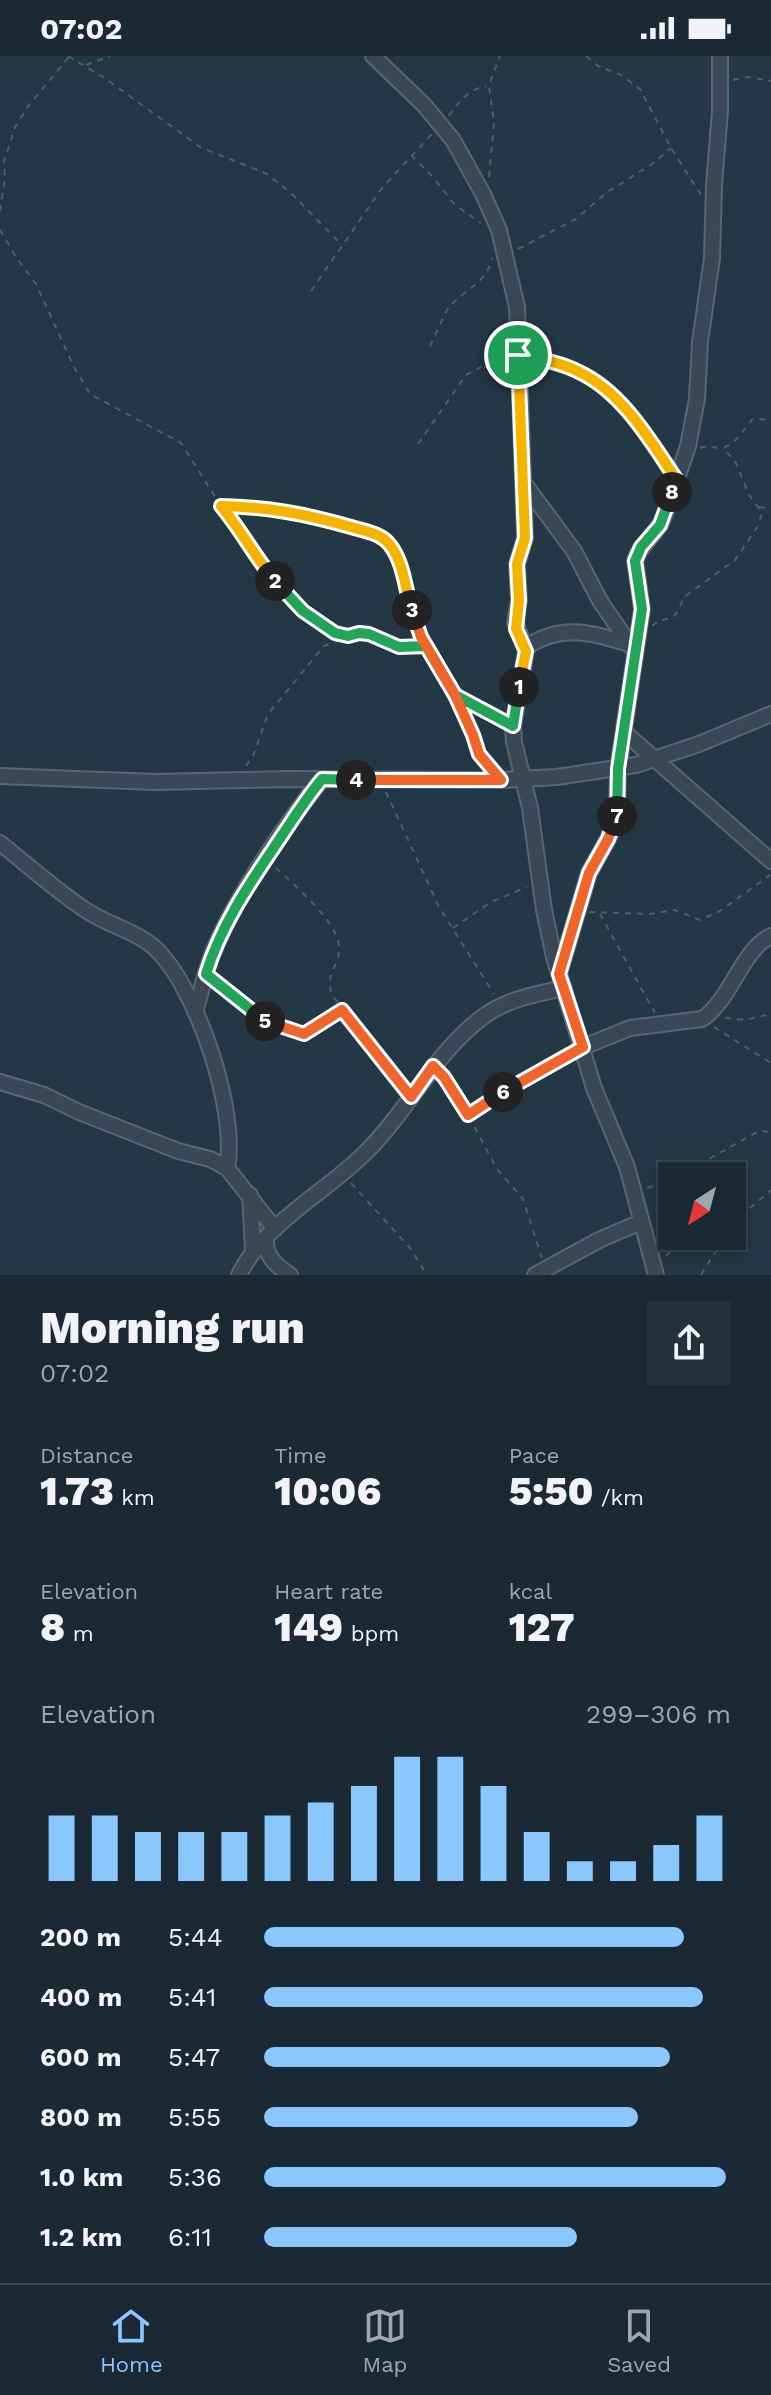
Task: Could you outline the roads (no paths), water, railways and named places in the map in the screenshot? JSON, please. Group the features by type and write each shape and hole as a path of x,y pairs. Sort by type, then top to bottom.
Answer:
{"street":[{"path":"373,56 442,126 483,194 499,230 499,256 516,294 525,538 517,564 519,600 515,622 517,633 526,647 513,726 530,808 540,882 562,981 594,1088 635,1192 655,1272"},
{"path":"562,981 589,873 613,829 617,815 618,769 630,647 642,609 635,561 641,547 660,525 665,514 694,425 700,342 712,258 720,56"},
{"path":"523,482 574,551 600,601 630,647"},
{"path":"526,647 553,633 569,631 592,633 630,647"},
{"path":"0,776 155,782 522,779 618,769 657,759 771,714"},
{"path":"624,732 771,861"},
{"path":"195,1012 217,942 266,858 322,779"},
{"path":"0,843 74,903 148,943 166,962 195,1012 219,1082 229,1125 227,1168"},
{"path":"583,1047 630,1028 705,1017 761,942 771,936"},
{"path":"239,1275 253,1250 270,1233 343,1173 383,1134 433,1066 463,1033 501,1005 562,981"},
{"path":"0,1082 44,1095 79,1112 178,1151 210,1159 227,1168 250,1195 270,1233 268,1255 290,1275"},
{"path":"250,1195 253,1250"},
{"path":"541,1272 599,1240 643,1228"}]}
